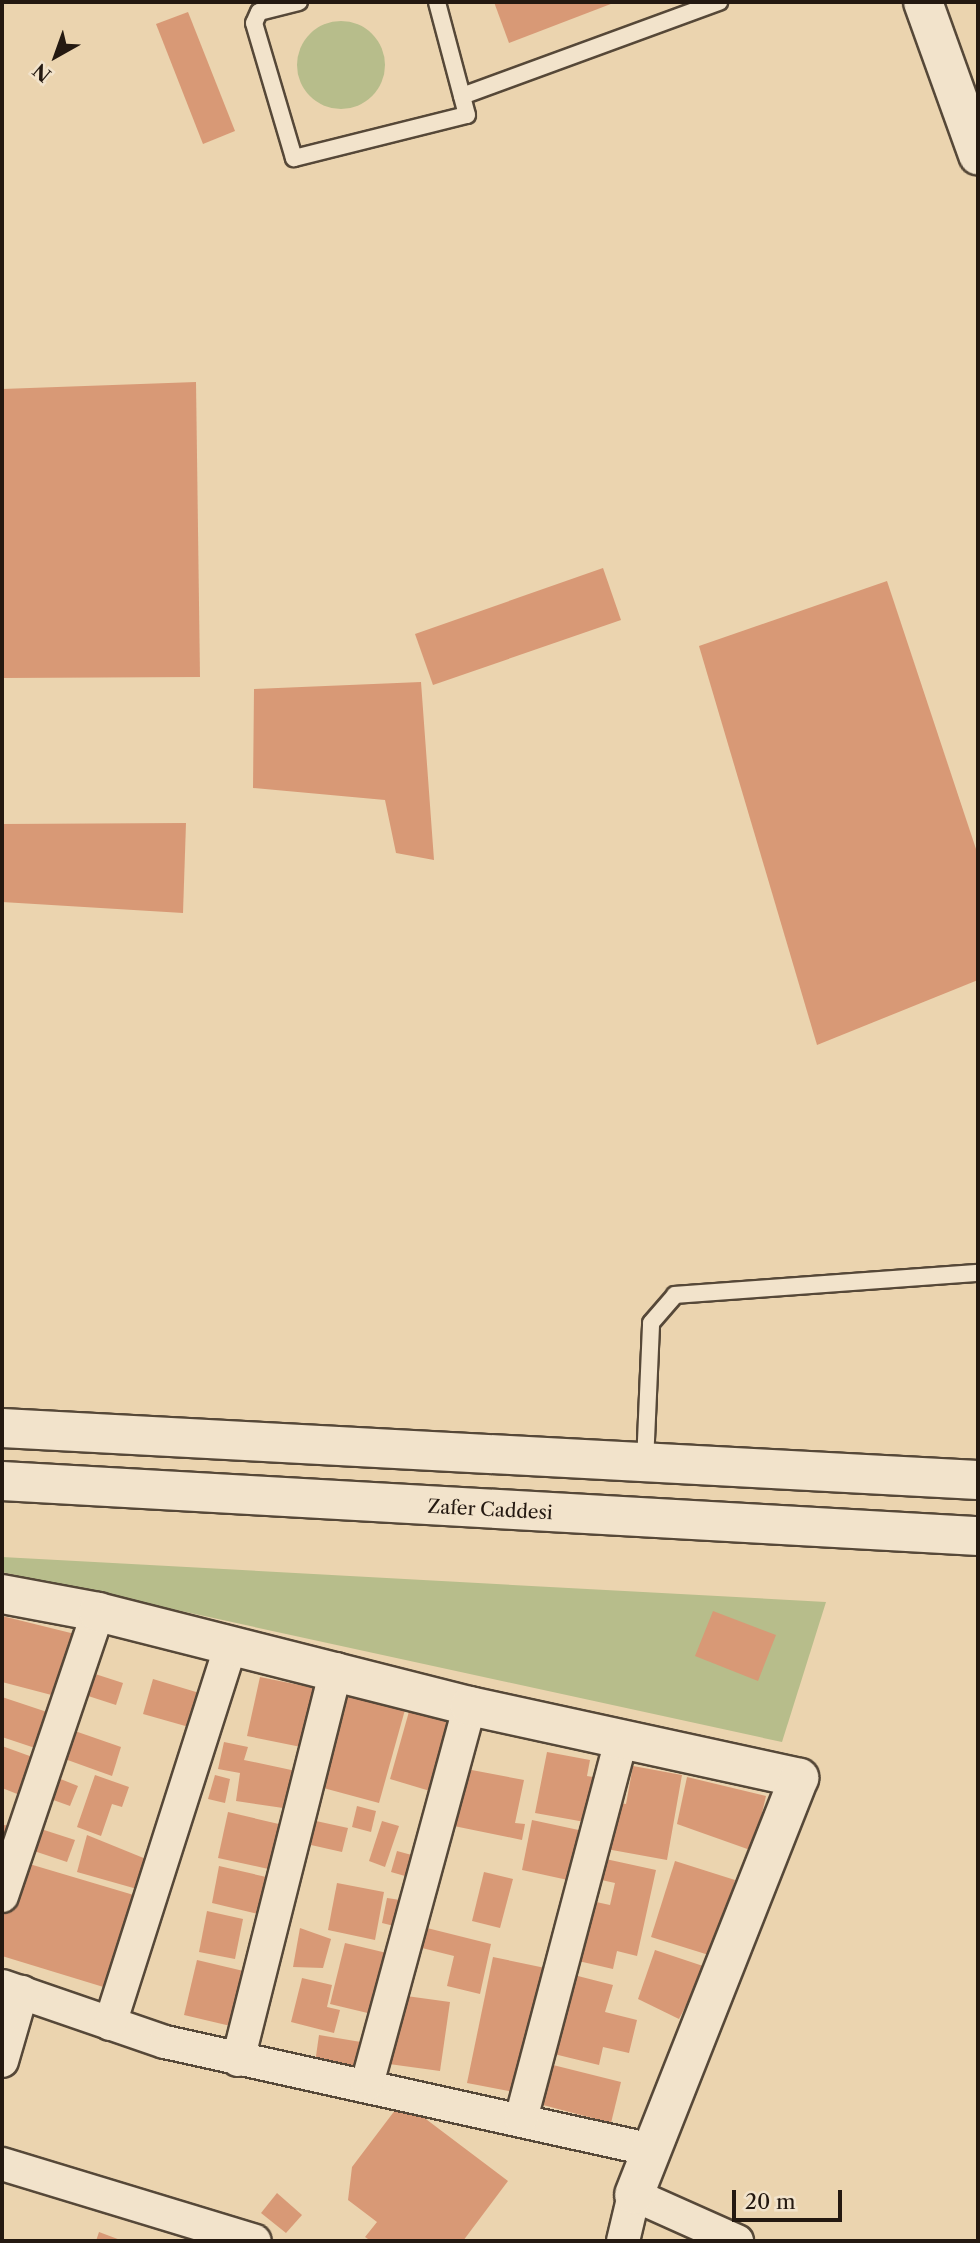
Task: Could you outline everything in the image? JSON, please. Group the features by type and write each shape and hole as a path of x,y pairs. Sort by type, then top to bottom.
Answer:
{"main road":[{"path":"923,2 978,155"},
{"path":"2,1428 978,1480"},
{"name":"Zafer Caddesi","path":"2,1481 978,1536"},
{"path":"2,1594 98,1612 470,1706 799,1778 634,2195"}],"street":[{"path":"2,1896 98,1612"},
{"path":"110,2024 232,1644"},
{"path":"238,2060 336,1670"},
{"path":"368,2084 470,1706"},
{"path":"521,2119 622,1738"},
{"path":"2,2061 12,1989 110,2024 238,2060 368,2084 652,2150"},
{"path":"2,2164 255,2241"},
{"path":"623,2241 634,2195 737,2241"}],"lane":[{"path":"299,2 258,12 254,23 294,158 467,115 438,2"},
{"path":"462,96 719,2"},
{"path":"645,1463 651,1323 675,1295 978,1273"}],"green space":[{"path":"341,21 366,28 378,40 385,65 378,90 366,102 341,109 316,102 304,90 297,65 304,40 316,28"},
{"path":"2,1557 826,1602 782,1742 2,1572"}],"building":[{"path":"494,2 616,2 509,43"},
{"path":"188,12 235,131 203,144 156,24"},
{"path":"196,382 200,677 2,678 2,389"},
{"path":"603,568 621,620 433,685 415,634"},
{"path":"887,581 978,855 978,980 817,1045 699,646"},
{"path":"421,682 434,860 396,853 385,800 253,788 254,689"},
{"path":"186,823 183,913 2,902 2,824"},
{"path":"713,1611 776,1635 758,1681 695,1656"},
{"path":"2,1616 79,1635 63,1698 2,1682"},
{"path":"89,1672 123,1683 116,1705 82,1694"},
{"path":"260,1677 319,1689 306,1748 247,1736"},
{"path":"153,1679 206,1695 196,1729 143,1714"},
{"path":"346,1681 408,1699 379,1803 316,1786"},
{"path":"2,1697 53,1714 41,1750 2,1737"},
{"path":"410,1708 461,1723 440,1794 390,1779"},
{"path":"72,1730 121,1747 112,1776 62,1758"},
{"path":"224,1742 248,1747 244,1760 296,1771 290,1809 236,1801 240,1773 218,1769"},
{"path":"2,1746 38,1759 25,1797 2,1788"},
{"path":"547,1752 590,1760 587,1776 605,1779 596,1824 535,1813"},
{"path":"633,1766 682,1775 667,1860 601,1848 609,1801 626,1804"},
{"path":"461,1768 524,1780 515,1823 525,1824 522,1840 449,1825"},
{"path":"95,1775 129,1787 122,1807 112,1804 101,1836 77,1827"},
{"path":"215,1775 230,1779 225,1803 208,1799"},
{"path":"53,1776 78,1786 70,1806 45,1797"},
{"path":"687,1777 766,1796 753,1851 677,1824"},
{"path":"357,1806 376,1811 371,1832 352,1827"},
{"path":"228,1812 283,1825 273,1870 218,1858"},
{"path":"532,1820 588,1832 577,1882 522,1870"},
{"path":"316,1821 348,1828 342,1852 311,1845"},
{"path":"382,1821 399,1826 385,1867 369,1861"},
{"path":"2,1825 18,1826 2,1870"},
{"path":"41,1829 75,1840 67,1862 34,1851"},
{"path":"87,1835 146,1859 137,1889 77,1872"},
{"path":"397,1851 419,1857 412,1878 391,1872"},
{"path":"601,1858 656,1870 637,1956 617,1951 613,1969 574,1960 587,1900 610,1905 615,1883 597,1879"},
{"path":"16,1860 137,1896 110,1989 2,1956 2,1908"},
{"path":"675,1861 735,1880 712,1956 651,1937"},
{"path":"219,1866 275,1879 267,1916 212,1903"},
{"path":"484,1872 513,1879 500,1928 472,1921"},
{"path":"337,1883 384,1892 375,1940 328,1930"},
{"path":"387,1898 407,1901 402,1928 382,1923"},
{"path":"207,1911 243,1919 235,1959 199,1952"},
{"path":"419,1926 491,1944 480,1994 447,1986 454,1956 414,1946"},
{"path":"300,1928 331,1939 323,1968 293,1967"},
{"path":"345,1943 391,1954 376,2015 330,2004"},
{"path":"655,1950 706,1967 679,2019 638,1999"},
{"path":"493,1957 550,1969 524,2094 467,2083"},
{"path":"197,1960 252,1973 239,2028 184,2015"},
{"path":"574,1975 613,1985 605,2012 637,2020 629,2053 603,2047 599,2065 554,2054"},
{"path":"302,1978 332,1985 327,2007 340,2010 334,2033 291,2022"},
{"path":"399,1995 450,2002 440,2071 389,2064"},
{"path":"319,2035 367,2043 362,2071 315,2063"},
{"path":"553,2065 621,2082 611,2123 543,2105"},
{"path":"402,2101 508,2181 463,2241 371,2241 365,2237 377,2222 348,2200 352,2167"},
{"path":"277,2193 302,2215 286,2233 261,2213"},
{"path":"99,2232 123,2241 96,2241"}]}
